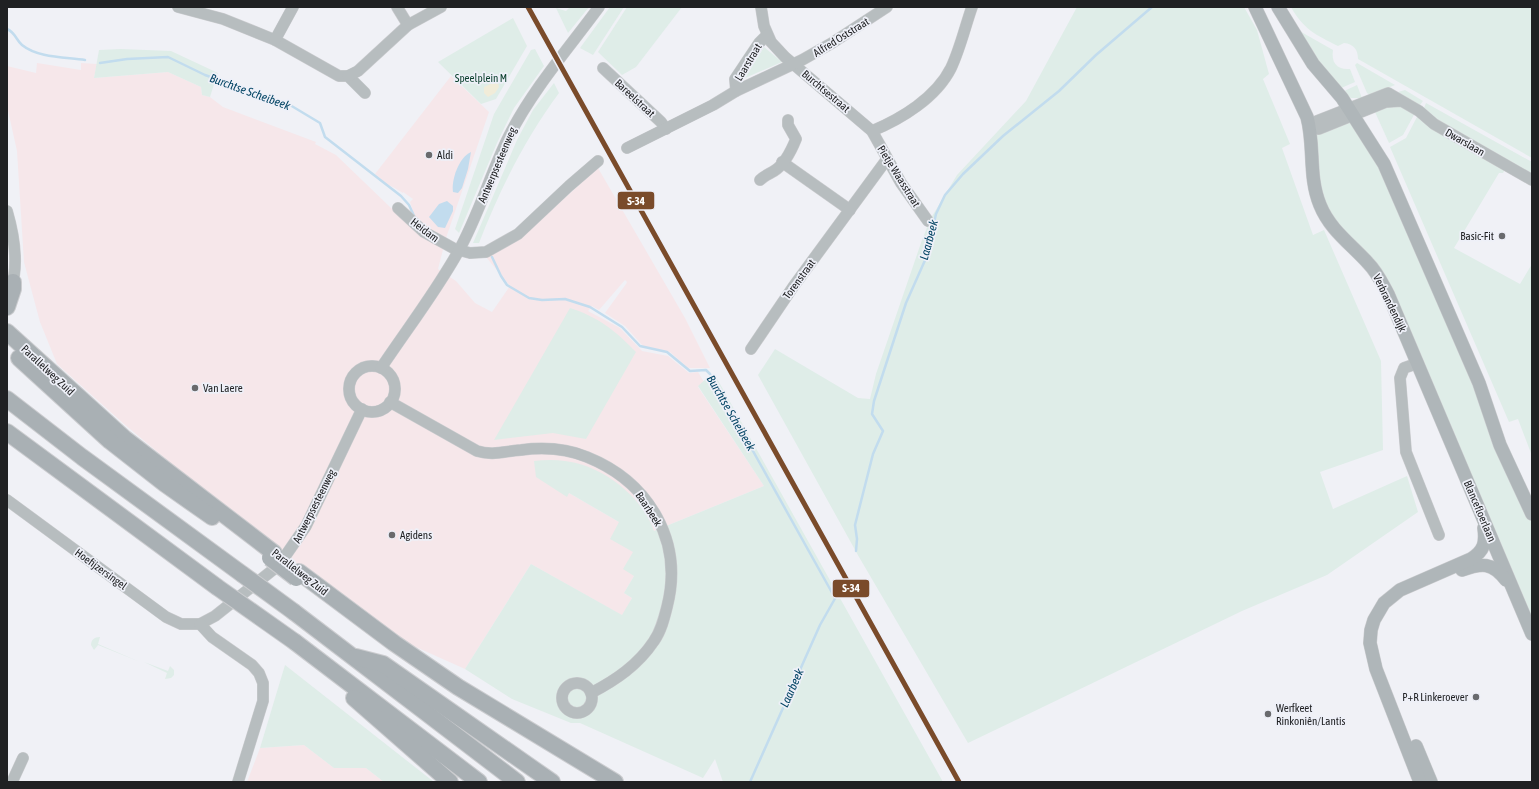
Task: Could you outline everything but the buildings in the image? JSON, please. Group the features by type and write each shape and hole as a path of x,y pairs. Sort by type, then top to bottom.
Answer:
{"highway":[{"path":"7,307 13,289 13,282"},
{"path":"7,322 26,350"},
{"name":"Parallelweg Zuid","path":"7,332 124,438 272,556 446,689 594,782"},
{"name":"Parallelweg Zuid","path":"7,347 88,422 134,460 272,556"},
{"path":"7,399 82,457 294,612 347,654 517,782"},
{"path":"7,432 216,587 332,669 416,736 479,782"},
{"name":"Parallelweg Zuid","path":"297,575 458,687 615,782"},
{"path":"347,654 383,664 552,782"},
{"path":"332,669 358,703 450,782"}],"main road":[{"name":"Verbrandendijk","path":"1255,7 1260,20 1297,92 1309,124 1311,171 1314,189 1320,205 1338,234 1369,264 1380,279 1418,363 1427,389"},
{"path":"1278,7 1313,64 1352,115 1386,168 1483,393 1500,445 1532,514"},
{"name":"Blancefloerlaan","path":"1427,389 1532,634"},
{"path":"1420,782 1376,669 1370,643 1371,630 1374,620 1384,603 1400,590 1466,562 1480,554 1485,540 1482,516"},
{"path":"1431,782 1382,660 1379,641 1382,621 1390,607 1404,594 1472,567 1490,566 1500,572 1511,586"}],"street":[{"path":"178,7 222,19 275,40 339,76 348,76 358,71 408,25 441,7"},
{"path":"275,40 292,7"},
{"path":"397,7 408,25"},
{"name":"Antwerpsesteenweg","path":"381,368 437,288 456,249 479,208 508,137 526,106 599,7"},
{"name":"Laarstraat","path":"761,7 767,35 779,51 794,64"},
{"name":"Alfred Oststraat","path":"794,64 832,43 887,7"},
{"path":"872,131 893,122 908,112 928,97 942,80 955,59 972,7"},
{"name":"Laarstraat","path":"736,91 735,79 759,43 767,35"},
{"name":"Burchtsestraat","path":"627,148 666,129 736,91 794,64 872,131"},
{"name":"Bareelstraat","path":"603,68 661,122 666,129"},
{"path":"348,76 365,93"},
{"name":"Dwarslaan","path":"1352,115 1388,93 1419,111 1434,124 1532,180"},
{"path":"1309,124 1352,115 1386,102 1401,101"},
{"path":"1352,115 1361,123 1365,111"},
{"path":"760,180 775,171 792,148 796,139 788,125 788,120"},
{"name":"Pietje Waasstraat","path":"872,131 887,159 928,221"},
{"name":"Torenstraat","path":"751,349 792,287 887,159"},
{"path":"456,249 470,253 486,252 518,234 568,186 598,161"},
{"path":"782,162 850,210"},
{"name":"Heidam","path":"398,208 424,232 456,249"},
{"path":"7,210 14,244 13,282 7,300"},
{"path":"1418,363 1404,368 1400,378 1403,436 1406,452 1439,535"},
{"path":"370,366 381,368 390,375 394,384 394,395 390,402 385,407 376,411 362,409 355,404 350,395 349,387 353,376 363,368 370,366"},
{"name":"Baarbeek","path":"390,402 477,452 485,454 498,454 554,447 586,456 617,472 642,494 660,523 670,556 671,590 663,623 655,640 646,652 622,676 592,692"},
{"name":"Antwerpsesteenweg","path":"200,624 272,571 288,553 312,514 362,409"},
{"name":"Hoefijzersingel","path":"7,500 166,617 181,624 200,624"},
{"path":"210,618 220,643"},
{"path":"200,624 212,637 252,665 262,679 264,688 263,701 238,782"},
{"path":"12,782 23,758"}],"shaded area":[{"path":"37,63 81,70 81,63 97,64 94,78 168,72 201,87 202,95 210,97 223,107 316,142 315,144 336,155 417,233 410,202 413,199 403,192 388,185 375,174 451,76 489,112 446,238 438,269 456,281 475,303 492,312 510,286 486,257 535,225 598,168 685,318 710,368 688,368 670,352 643,346 625,326 605,313 626,284 627,282 625,280 599,310 592,306 588,311 620,328 642,351 668,356 689,373 698,372 704,382 698,387 764,486 654,531 635,500 583,465 569,493 619,522 633,552 634,576 624,593 632,598 623,616 531,564 465,669 398,639 305,570 172,464 124,424 57,364 40,322 24,262 17,151 7,106 7,66 36,73"},
{"path":"304,745 334,768 366,768 384,782 247,782 260,748"}],"green space":[{"path":"570,7 589,7 568,33 556,8 566,11"},
{"path":"610,7 624,7 593,55 580,48"},
{"path":"627,7 682,7 636,67 622,75 598,52"},
{"path":"1077,7 1244,7 1257,30 1269,74 1263,79 1290,144 1282,148 1313,235 1324,230 1381,361 1383,450 1320,472 1333,509 1407,476 1418,512 1327,575 1242,611 968,743 859,557 758,375 775,349 858,398 870,399 876,374 931,218 957,175 1026,101"},
{"path":"1291,7 1532,7 1532,158 1358,59 1356,50 1353,46 1344,43 1338,46 1317,35 1300,21"},
{"name":"Speelplein M","path":"513,18 527,46 496,99 481,104 438,62"},
{"path":"1297,28 1333,50 1333,59 1336,65 1345,69 1350,69 1355,82 1339,89 1321,70"},
{"path":"764,47 782,62 745,78"},
{"path":"121,49 171,51 218,73 216,77 214,77 215,81 210,97 202,95 201,87 168,72 94,78 99,50"},
{"path":"535,49 544,66 514,108 497,143 459,233 455,229 494,114 531,50"},
{"path":"1357,63 1395,85 1370,95 1367,93 1355,65"},
{"path":"554,83 559,93 524,146 496,203 479,243 473,243 517,140 533,110"},
{"path":"1357,85 1362,98 1351,98 1342,92"},
{"path":"1405,90 1423,101 1420,105 1398,92"},
{"path":"1426,103 1532,162 1532,175 1440,122 1424,108"},
{"path":"1397,104 1415,113 1403,135 1389,143 1375,112"},
{"path":"1418,115 1506,168 1503,173 1499,173 1454,248 1520,284 1532,264 1532,456 1518,419 1509,422 1390,147 1406,138"},
{"path":"1350,120 1379,159 1532,524 1532,619 1394,300 1339,230 1320,197 1315,134"},
{"path":"570,308 598,320 614,331 636,352 586,439 553,433 494,440"},
{"path":"715,375 943,782 723,782 715,759 703,778 580,723 571,723 512,699 465,669 531,564 622,615 632,598 624,593 634,576 623,569 633,552 610,539 619,522 569,493 567,497 536,477 534,461 553,460 571,462 594,469 605,475 626,490 643,509 654,531 764,486 698,386 708,377"},
{"path":"100,637 98,644 140,662 98,645 94,650 91,645 93,639"},
{"path":"144,662 168,671 170,666 174,670 174,675 171,678 165,679 167,673"},
{"path":"285,665 434,782 384,782 366,768 334,768 304,745 260,748"}],"sand":[{"path":"495,82 498,83 499,87 495,93 488,97 484,93 484,87"}],"water":[{"path":"471,152 468,169 462,188 458,193 453,192 453,181 457,169 463,159"},
{"path":"447,201 453,206 453,211 445,228 438,227 429,217 439,204"}],"waterway":[{"name":"Laarbeek","path":"856,551 857,539 855,525 873,454 883,431 872,414 874,401 906,303 926,258 936,214 945,195 963,174 1003,136 1059,91 1096,55 1152,7"},
{"name":"Burchtse Scheibeek","path":"7,29 12,32 20,43 28,49 44,55 85,60"},
{"name":"Burchtse Scheibeek","path":"100,63 127,59 168,57 205,75 290,105 320,123 325,137 401,196 409,205 415,218"},
{"name":"Burchtse Scheibeek","path":"492,257 507,285 529,298 542,300 565,299 590,307 622,327 640,346 667,352 690,371 706,370 710,374 835,598"},
{"name":"Laarbeek","path":"750,782 820,625 837,595"}],"transit line":[{"name":"S-34","path":"528,7 959,782"}],"place":[{"name":"Aldi","path":"429,155"},
{"name":"Basic-Fit","path":"1502,236"},
{"name":"Van Laere","path":"195,388"},
{"name":"Agidens","path":"392,535"},
{"name":"P+R Linkeroever","path":"1476,697"},
{"name":"Werfkeet Rinkoniên/Lantis","path":"1268,714"}]}
